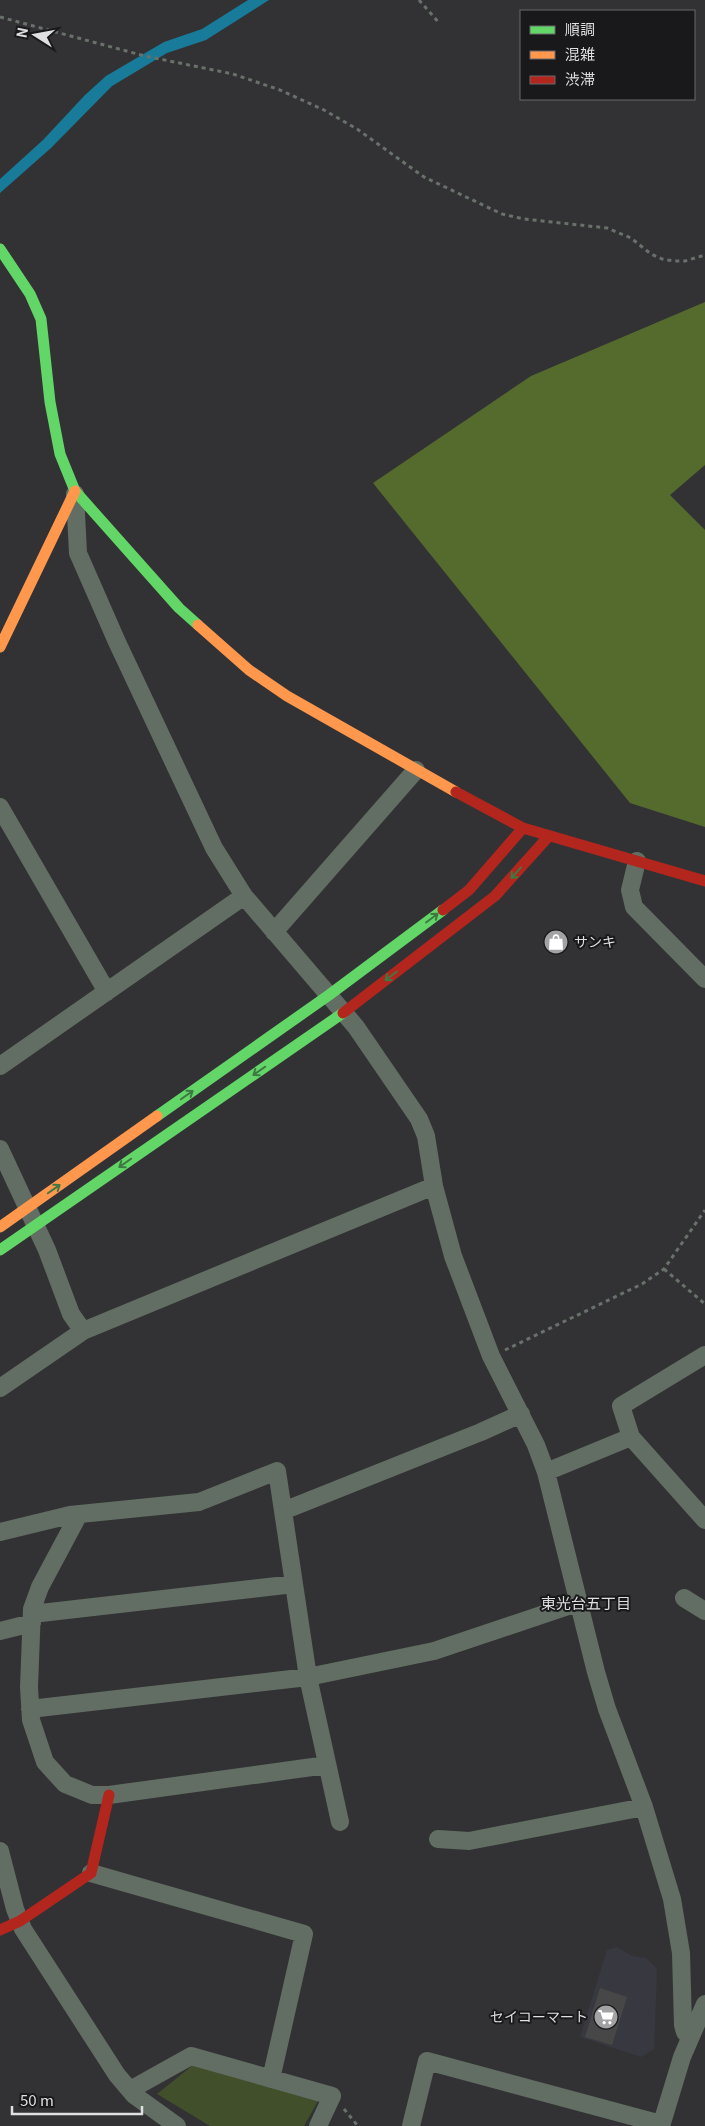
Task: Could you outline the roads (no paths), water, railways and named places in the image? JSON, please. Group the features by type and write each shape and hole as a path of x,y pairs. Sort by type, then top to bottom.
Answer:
{"street":[{"path":"0,249 30,294 41,319 50,402 60,454 75,491 78,553 117,642 214,848 244,896 356,1027 419,1119 430,1157 434,1186 453,1256 491,1356 546,1472 596,1672 607,1709 644,1807 672,1899 681,1953 683,2025 685,2032 690,2038"},
{"path":"0,647 75,491"},
{"path":"75,491 179,608 249,670 324,719 523,828 705,881"},
{"path":"274,932 416,770"},
{"path":"0,807 107,992"},
{"path":"0,1227 329,995 469,890 523,828"},
{"path":"0,1250 344,1012 496,896 548,836"},
{"path":"637,861 630,890 634,907 705,979"},
{"path":"0,1066 244,896"},
{"path":"0,1150 47,1250 72,1314 83,1331"},
{"path":"0,1388 83,1331 434,1186"},
{"path":"705,1354 621,1406 631,1437 705,1520"},
{"path":"283,1511 481,1432 520,1414"},
{"path":"546,1472 631,1437"},
{"path":"0,1532 79,1514 199,1502 277,1471 308,1677 340,1822"},
{"path":"79,1514 40,1587 32,1619 31,1720 46,1762 65,1784 92,1795 110,1796 327,1765"},
{"path":"0,1631 32,1619 294,1584"},
{"path":"684,1598 705,1611"},
{"path":"30,1709 308,1677 434,1651 580,1602"},
{"path":"0,1930 20,1921 91,1873 110,1796"},
{"path":"438,1839 469,1841 644,1807"},
{"path":"0,1851 20,1921 117,2075 134,2095 177,2126"},
{"path":"91,1873 304,1934 271,2079"},
{"path":"410,2126 427,2062 661,2125 690,2038 705,2004"},
{"path":"130,2090 191,2056 332,2096 318,2126"}],"water":[{"path":"248,0 269,0 206,40 167,53 112,86 51,148 0,193 0,179 43,140 85,95 106,76 164,42 202,29"}],"place":[{"name":"サンキ","path":"556,942"},
{"name":"セイコーマート","path":"606,2017"}],"district":[{"name":"東光台五丁目","path":"586,1604"}]}
